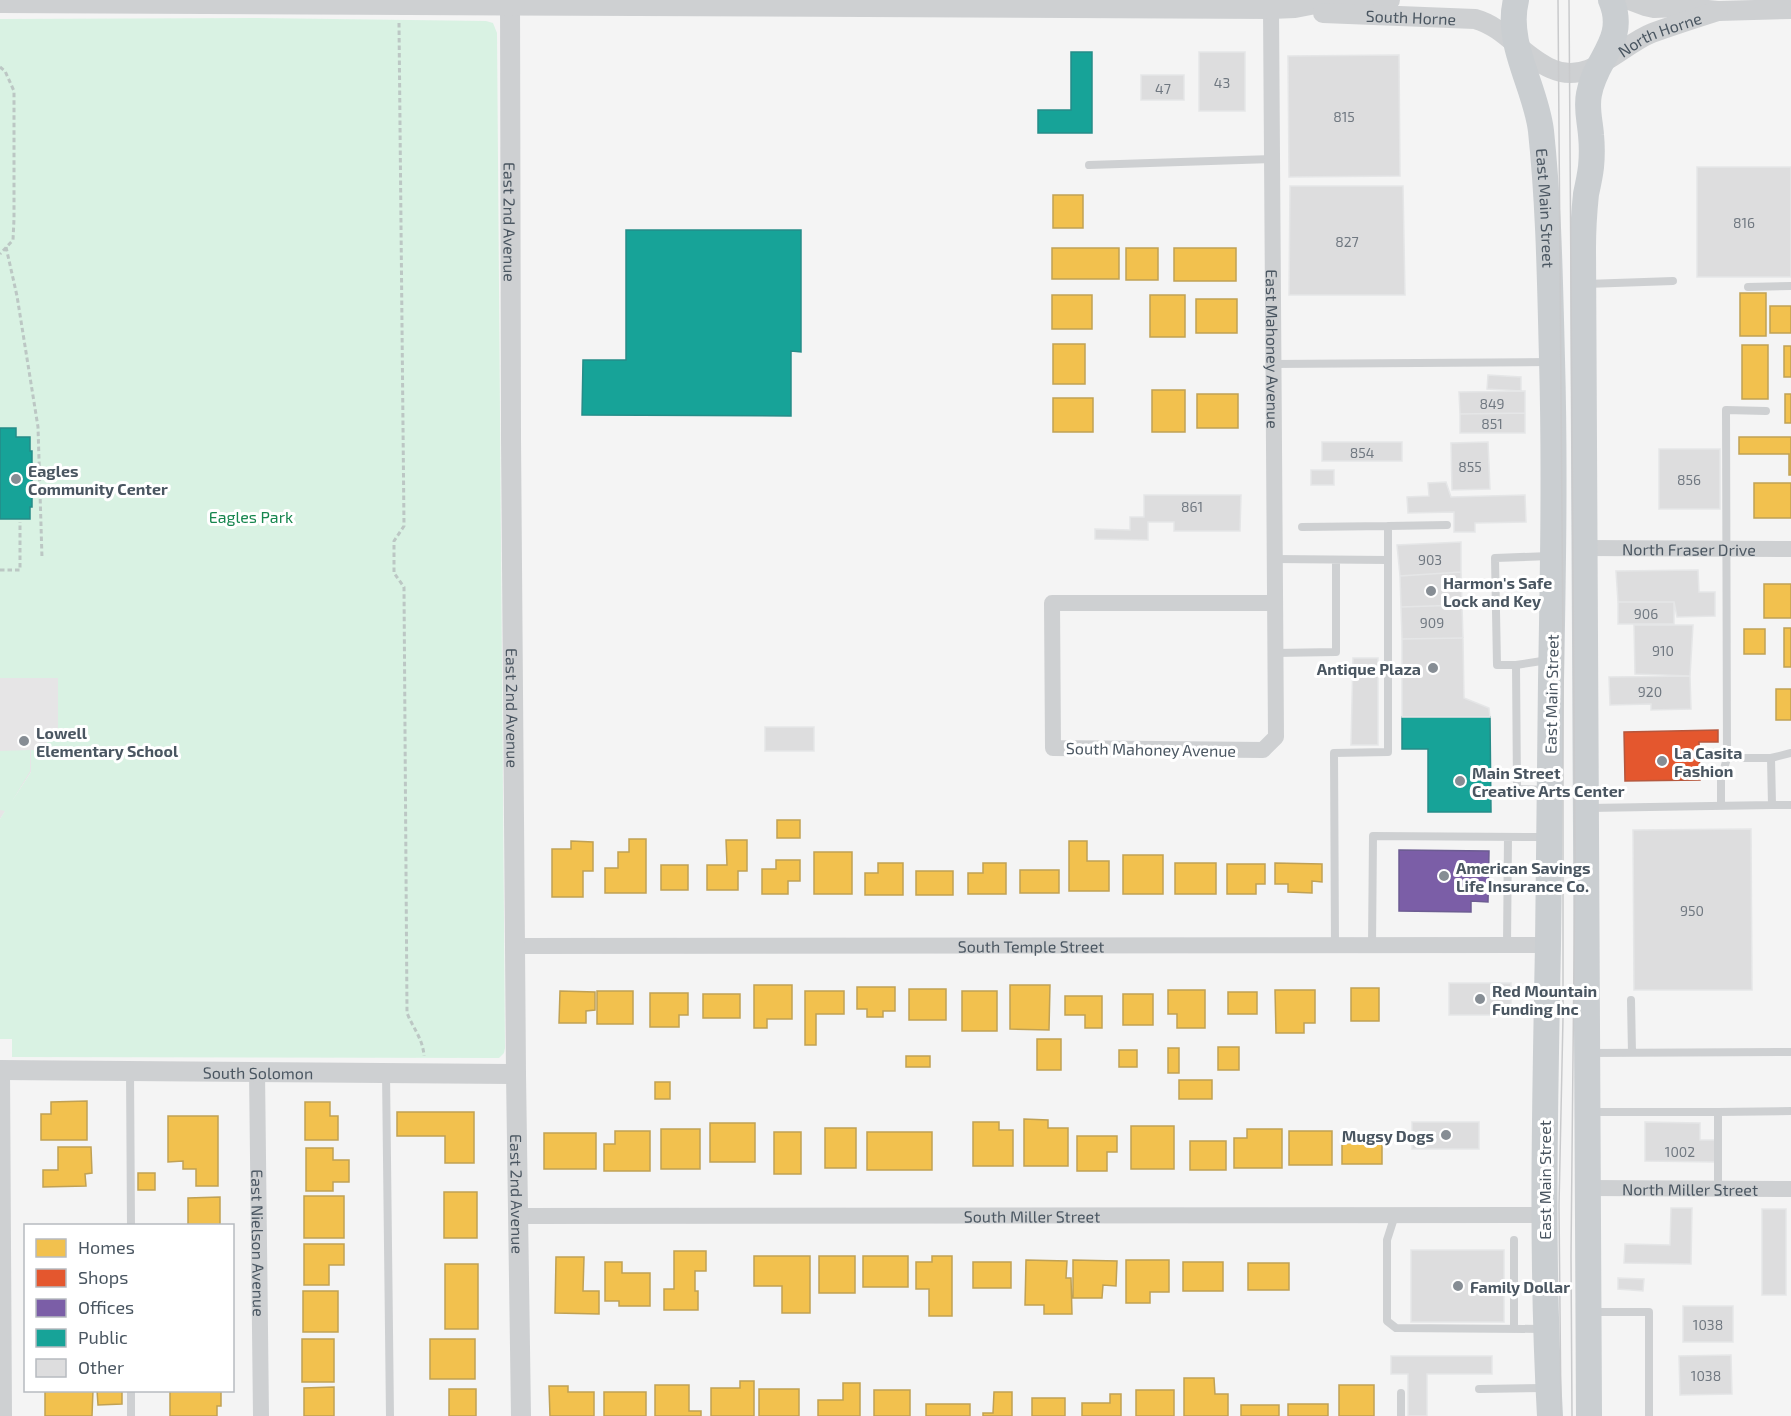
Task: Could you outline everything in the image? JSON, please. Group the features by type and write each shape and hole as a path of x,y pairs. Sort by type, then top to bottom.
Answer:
{"main road":[{"name":"East Main Street","path":"1516,0 1514,36 1533,93 1541,127 1552,362 1554,556 1544,1100 1545,1329 1550,1416"},
{"name":"East Main Street","path":"1589,1416 1583,223 1591,166 1591,135 1587,109 1592,82 1612,42 1616,27 1616,11 1611,0"}],"street":[{"name":"South Horne","path":"0,3 399,6 510,3 1172,4 1270,9 1326,2 1390,0"},
{"name":"North Horne","path":"1629,0 1654,8 1678,7 1718,11 1791,9"},
{"name":"East 2nd Avenue","path":"510,3 511,449 521,1416"},
{"name":"South Horne","path":"1293,5 1325,14 1475,19 1499,30 1541,64 1559,73 1583,71 1602,63"},
{"name":"East Mahoney Avenue","path":"1270,9 1276,690"},
{"name":"North Horne","path":"1602,63 1651,34 1718,11"},
{"name":"North Fraser Drive","path":"1585,548 1791,549"},
{"name":"South Mahoney Avenue","path":"1275,603 1052,603 1053,748 1263,750 1276,737 1276,690"},
{"name":"South Temple Street","path":"515,946 1548,945"},
{"name":"South Solomon","path":"1,1070 516,1074"},
{"path":"1,1070 4,1416"},
{"name":"East Nielson Avenue","path":"257,1071 261,1416"},
{"name":"North Miller Street","path":"1588,1188 1791,1189"},
{"name":"South Miller Street","path":"519,1216 1544,1215"}],"lane":[{"path":"1089,165 1272,159"},
{"path":"1583,284 1673,281"},
{"path":"1748,286 1791,285"},
{"path":"1274,364 1552,362"},
{"path":"1721,806 1721,780 1727,758 1726,410 1766,411"},
{"path":"1302,527 1447,525"},
{"path":"1335,945 1334,753 1388,752 1388,526"},
{"path":"1552,659 1516,665 1497,665 1495,558 1554,556"},
{"path":"1275,559 1387,560"},
{"path":"1275,653 1336,652 1336,560"},
{"path":"1516,665 1517,789 1550,790"},
{"path":"1727,758 1771,758 1791,753"},
{"path":"1771,758 1772,805"},
{"path":"1585,808 1791,805"},
{"path":"1372,945 1373,836 1549,837"},
{"path":"1507,945 1508,837"},
{"path":"1631,1000 1632,1053"},
{"path":"1587,1053 1791,1052"},
{"path":"130,1071 131,1224"},
{"path":"386,1072 390,1416"},
{"path":"1587,1112 1791,1111"},
{"path":"1718,1112 1718,1188"},
{"path":"1395,1215 1387,1240 1387,1321 1396,1328 1545,1329"},
{"path":"1514,1240 1514,1329"},
{"path":"1588,1312 1649,1312 1648,1416"},
{"path":"1479,1389 1548,1388"},
{"path":"131,1392 131,1416"},
{"path":"1401,1393 1401,1416"}],"path":[{"path":"399,6 404,526 394,541 394,573 404,587 407,1012 423,1047 424,1073"},
{"path":"0,67 5,71 14,91 13,240 0,254"},
{"path":"6,247 17,296 39,427 42,558"},
{"path":"0,570 20,570 20,522"}],"shaded area":[{"name":"Lowell Elementary School","path":"0,678 58,678 58,732 38,751 31,751 31,772 0,819"}],"green space":[{"name":"Eagles Park","path":"257,18 486,21 493,23 497,33 505,1048 499,1058 12,1057 12,1039 0,1039 0,819 5,811 0,810 0,751 30,750 30,771 12,801 31,772 31,750 38,751 58,732 58,678 0,678 0,19"}],"building: Homes":[{"path":"1053,195 1083,195 1083,228 1053,228"},
{"path":"1052,248 1119,248 1119,279 1052,279"},
{"path":"1126,248 1158,248 1158,280 1126,280"},
{"path":"1174,248 1236,248 1236,281 1174,281"},
{"path":"1740,293 1766,293 1766,336 1740,336"},
{"path":"1052,295 1092,295 1092,329 1052,329"},
{"path":"1150,295 1185,295 1185,337 1150,337"},
{"path":"1196,299 1237,299 1237,333 1196,333"},
{"path":"1770,306 1791,306 1791,333 1770,333"},
{"path":"1053,344 1085,344 1085,384 1053,384"},
{"path":"1742,345 1768,345 1768,399 1742,399"},
{"path":"1784,346 1791,346 1791,377 1784,377"},
{"path":"1152,390 1185,390 1185,432 1152,432"},
{"path":"1197,394 1238,394 1238,428 1197,428"},
{"path":"1785,394 1791,394 1791,423 1785,423"},
{"path":"1053,398 1093,398 1093,432 1053,432"},
{"path":"1739,437 1791,437 1791,475 1789,475 1789,454 1739,454"},
{"path":"1754,483 1791,483 1791,518 1754,518"},
{"path":"1764,584 1791,584 1791,618 1764,618"},
{"path":"1784,628 1791,628 1791,667 1784,667"},
{"path":"1744,629 1765,629 1765,654 1744,654"},
{"path":"1776,689 1791,689 1791,720 1776,720"},
{"path":"777,820 800,820 800,838 777,838"},
{"path":"629,839 646,839 646,893 605,893 605,868 618,868 618,852 629,852"},
{"path":"726,840 747,840 747,871 738,871 738,890 707,890 707,865 727,865"},
{"path":"571,841 593,842 593,871 583,871 583,897 552,897 552,849 571,849"},
{"path":"1069,841 1087,841 1087,861 1109,861 1109,891 1069,891"},
{"path":"814,852 852,852 852,894 814,894"},
{"path":"1123,855 1163,855 1163,894 1123,894"},
{"path":"776,860 800,860 800,881 788,881 788,894 762,894 762,869 776,869"},
{"path":"878,863 903,863 903,895 865,895 865,873 878,873"},
{"path":"983,863 1006,863 1006,894 968,894 968,873 983,873"},
{"path":"1175,863 1216,863 1216,894 1175,894"},
{"path":"1275,863 1322,864 1322,882 1312,881 1312,893 1288,892 1288,884 1275,884"},
{"path":"1227,864 1265,864 1265,884 1256,884 1256,894 1227,894"},
{"path":"661,865 688,865 688,890 661,890"},
{"path":"1020,870 1059,870 1059,893 1020,893"},
{"path":"916,871 953,871 953,895 916,895"},
{"path":"754,985 792,985 792,1019 767,1019 767,1028 754,1028"},
{"path":"1010,985 1050,985 1049,1030 1010,1029"},
{"path":"857,987 895,987 895,1011 883,1011 883,1017 867,1017 867,1009 857,1009"},
{"path":"1351,988 1379,988 1379,1021 1351,1021"},
{"path":"909,989 946,989 946,1020 909,1020"},
{"path":"1168,990 1205,990 1205,1028 1177,1028 1177,1014 1168,1014"},
{"path":"1275,990 1315,990 1315,1023 1304,1023 1304,1033 1276,1033"},
{"path":"560,991 595,992 595,1010 586,1011 586,1023 559,1023"},
{"path":"597,991 633,991 633,1024 597,1024"},
{"path":"805,991 844,991 844,1014 816,1014 816,1045 805,1045"},
{"path":"962,991 997,991 997,1031 962,1031"},
{"path":"1228,992 1257,992 1257,1014 1228,1014"},
{"path":"650,993 688,993 688,1015 679,1015 679,1027 650,1027"},
{"path":"703,994 740,994 740,1018 703,1018"},
{"path":"1123,994 1153,994 1153,1025 1123,1025"},
{"path":"1065,996 1102,996 1102,1028 1085,1028 1085,1015 1065,1015"},
{"path":"1037,1039 1061,1039 1061,1070 1037,1070"},
{"path":"1218,1047 1239,1047 1239,1070 1218,1070"},
{"path":"1168,1048 1179,1048 1179,1073 1168,1073"},
{"path":"1119,1050 1137,1050 1137,1067 1119,1067"},
{"path":"906,1056 930,1056 930,1067 906,1067"},
{"path":"1179,1080 1212,1080 1212,1099 1179,1099"},
{"path":"655,1082 670,1082 670,1099 655,1099"},
{"path":"87,1101 87,1140 41,1140 41,1114 51,1114 51,1102"},
{"path":"305,1102 330,1102 330,1116 338,1116 338,1140 305,1140"},
{"path":"397,1112 474,1112 474,1163 445,1163 445,1136 397,1136"},
{"path":"168,1116 218,1116 218,1186 196,1186 196,1169 183,1169 183,1161 168,1162"},
{"path":"1024,1119 1048,1120 1048,1128 1068,1128 1068,1166 1024,1166"},
{"path":"973,1122 999,1122 999,1130 1013,1130 1013,1166 973,1166"},
{"path":"710,1123 755,1123 755,1162 710,1162"},
{"path":"1131,1126 1174,1126 1174,1169 1131,1169"},
{"path":"825,1128 856,1128 856,1168 825,1168"},
{"path":"661,1129 700,1129 700,1169 661,1169"},
{"path":"1247,1129 1282,1129 1282,1168 1234,1168 1234,1138 1247,1138"},
{"path":"615,1131 650,1131 650,1171 604,1171 604,1144 615,1144"},
{"path":"1289,1131 1332,1131 1332,1165 1289,1165"},
{"path":"774,1132 801,1132 801,1174 774,1174"},
{"path":"867,1132 932,1132 932,1170 867,1170"},
{"path":"544,1133 596,1133 596,1169 544,1169"},
{"path":"1077,1136 1117,1136 1117,1152 1107,1152 1107,1171 1077,1171"},
{"path":"1190,1141 1226,1141 1226,1170 1190,1170"},
{"path":"1342,1143 1382,1143 1382,1164 1342,1164"},
{"path":"58,1147 91,1147 92,1173 85,1174 86,1186 43,1187 43,1170 58,1170"},
{"path":"306,1148 333,1148 333,1160 349,1160 349,1182 333,1182 333,1191 306,1191"},
{"path":"138,1173 155,1173 155,1190 138,1190"},
{"path":"444,1192 477,1192 477,1238 444,1238"},
{"path":"304,1196 344,1196 344,1238 304,1238"},
{"path":"220,1197 220,1224 188,1224 188,1198"},
{"path":"304,1244 344,1244 344,1265 329,1265 329,1285 304,1285"},
{"path":"674,1251 706,1251 706,1271 695,1271 698,1310 664,1310 664,1289 674,1289"},
{"path":"754,1256 810,1256 810,1313 782,1313 782,1286 754,1286"},
{"path":"819,1256 855,1256 855,1293 819,1293"},
{"path":"863,1256 908,1256 908,1287 863,1287"},
{"path":"932,1256 952,1256 952,1316 929,1316 929,1289 916,1289 916,1262 932,1262"},
{"path":"556,1257 584,1257 583,1291 599,1291 599,1314 555,1313"},
{"path":"1026,1260 1067,1261 1066,1278 1071,1278 1072,1314 1044,1314 1044,1305 1025,1305"},
{"path":"1073,1260 1117,1261 1116,1286 1103,1285 1102,1298 1073,1298"},
{"path":"1126,1260 1169,1260 1169,1292 1150,1292 1150,1303 1126,1303"},
{"path":"605,1262 622,1262 622,1273 650,1273 650,1306 619,1306 619,1301 605,1301"},
{"path":"973,1262 1011,1262 1011,1288 973,1288"},
{"path":"1183,1262 1223,1262 1223,1291 1183,1291"},
{"path":"1248,1263 1289,1263 1289,1290 1248,1290"},
{"path":"445,1264 478,1264 478,1329 445,1329"},
{"path":"303,1291 338,1291 338,1332 303,1332"},
{"path":"302,1339 334,1339 334,1382 302,1382"},
{"path":"430,1339 475,1339 475,1379 430,1379"},
{"path":"1184,1378 1214,1378 1215,1394 1228,1394 1228,1416 1184,1416"},
{"path":"740,1381 754,1381 754,1416 711,1416 711,1388 740,1388"},
{"path":"843,1383 860,1383 860,1416 818,1416 818,1400 843,1400"},
{"path":"655,1385 689,1385 689,1411 701,1411 701,1416 655,1416"},
{"path":"1339,1385 1374,1385 1374,1416 1339,1416"},
{"path":"549,1386 568,1386 568,1392 594,1392 594,1416 550,1416"},
{"path":"334,1387 334,1416 304,1416 304,1388"},
{"path":"449,1389 476,1389 476,1416 449,1416"},
{"path":"759,1389 799,1389 799,1416 759,1416"},
{"path":"874,1390 910,1390 910,1416 874,1416"},
{"path":"1136,1390 1174,1390 1174,1416 1136,1416"},
{"path":"45,1392 93,1392 92,1416 45,1416"},
{"path":"97,1392 122,1392 122,1404 98,1405"},
{"path":"170,1392 221,1392 221,1406 217,1406 217,1416 170,1416"},
{"path":"604,1392 646,1392 646,1416 604,1416"},
{"path":"994,1392 1012,1392 1012,1416 983,1416 983,1413 993,1413"},
{"path":"1110,1394 1121,1394 1121,1416 1082,1416 1082,1403 1110,1403"},
{"path":"1032,1398 1065,1398 1065,1416 1032,1416"},
{"path":"926,1404 970,1404 970,1416 926,1416"},
{"path":"1288,1404 1328,1404 1328,1416 1288,1416"},
{"path":"1241,1405 1279,1405 1279,1416 1241,1416"}],"building: Shops":[{"name":"La Casita Fashion","path":"1718,730 1718,742 1699,742 1700,780 1625,781 1624,732"}],"building: Offices":[{"name":"American Savings Life Insurance Co.","path":"1399,850 1489,851 1488,902 1471,901 1471,912 1399,911"}],"building: Public":[{"path":"1071,52 1092,52 1092,133 1038,133 1038,110 1071,110"},
{"path":"626,230 801,230 801,352 791,351 791,416 582,415 583,360 626,360"},
{"name":"Eagles Community Center","path":"0,428 16,428 16,437 30,437 32,507 30,507 30,519 0,519"},
{"name":"Main Street Creative Arts Center","path":"1402,717 1490,717 1491,812 1428,812 1428,749 1402,749"}],"building: Other":[{"path":"1199,52 1245,52 1245,111 1199,111"},
{"path":"1399,55 1400,176 1289,177 1288,56"},
{"path":"1141,75 1184,75 1184,100 1141,100"},
{"path":"1697,167 1791,167 1791,277 1697,277"},
{"path":"1290,186 1403,186 1405,295 1289,295"},
{"path":"1488,375 1521,377 1521,391 1487,389"},
{"path":"1525,391 1525,413 1460,414 1459,392"},
{"path":"1525,413 1525,433 1460,433 1460,414"},
{"path":"1322,442 1402,442 1402,461 1322,461"},
{"path":"1488,442 1490,489 1452,490 1451,443"},
{"path":"1659,449 1720,449 1720,509 1659,509"},
{"path":"1311,470 1334,470 1334,485 1311,485"},
{"path":"1446,482 1451,497 1525,495 1526,522 1475,523 1475,532 1454,532 1454,512 1408,513 1407,497 1429,496 1428,483"},
{"path":"1144,495 1241,495 1240,531 1174,531 1174,522 1148,522 1148,540 1095,539 1095,529 1130,530 1130,517 1144,517"},
{"path":"1461,542 1461,572 1400,576 1397,545"},
{"path":"1698,570 1699,592 1715,592 1715,616 1677,617 1674,602 1618,602 1616,571"},
{"name":"Harmon's Safe Lock and Key","path":"1461,572 1462,605 1401,607 1400,576"},
{"path":"1618,602 1674,602 1674,624 1618,624"},
{"path":"1462,605 1463,638 1402,639 1401,607"},
{"path":"1634,625 1693,625 1690,676 1635,674"},
{"name":"Antique Plaza","path":"1463,638 1464,698 1489,708 1490,717 1402,717 1402,639"},
{"path":"1353,658 1378,658 1378,745 1351,745"},
{"path":"1690,676 1691,709 1651,710 1651,704 1610,705 1609,677"},
{"path":"765,727 814,727 814,751 765,751"},
{"path":"1751,829 1752,990 1634,990 1633,830"},
{"name":"Red Mountain Funding Inc","path":"1449,983 1511,983 1511,1015 1449,1015"},
{"name":"Mugsy Dogs","path":"1412,1122 1479,1122 1479,1149 1412,1149"},
{"path":"1645,1122 1700,1123 1700,1140 1715,1140 1715,1162 1645,1161"},
{"path":"1671,1208 1692,1208 1691,1264 1624,1263 1625,1244 1670,1245"},
{"path":"1762,1209 1786,1209 1786,1295 1762,1295"},
{"name":"Family Dollar","path":"1411,1250 1504,1250 1504,1322 1411,1322"},
{"path":"1618,1278 1644,1279 1643,1291 1618,1289"},
{"path":"1683,1306 1733,1306 1733,1342 1683,1342"},
{"path":"1731,1355 1732,1394 1680,1395 1679,1356"},
{"path":"1391,1356 1492,1356 1492,1374 1427,1374 1427,1416 1408,1416 1408,1374 1391,1374"}],"tram line":[{"path":"1558,0 1563,652 1563,1018 1559,1206 1561,1416"},
{"path":"1569,0 1575,859 1571,1256 1572,1416"}],"place":[{"name":"Eagles Community Center","path":"16,479"},
{"name":"Harmon's Safe Lock and Key","path":"1431,591"},
{"name":"Antique Plaza","path":"1433,668"},
{"name":"Lowell Elementary School","path":"24,741"},
{"name":"La Casita Fashion","path":"1662,761"},
{"name":"Main Street Creative Arts Center","path":"1460,781"},
{"name":"American Savings Life Insurance Co.","path":"1444,876"},
{"name":"Red Mountain Funding Inc","path":"1480,999"},
{"name":"Mugsy Dogs","path":"1446,1135"},
{"name":"Family Dollar","path":"1458,1286"}]}
